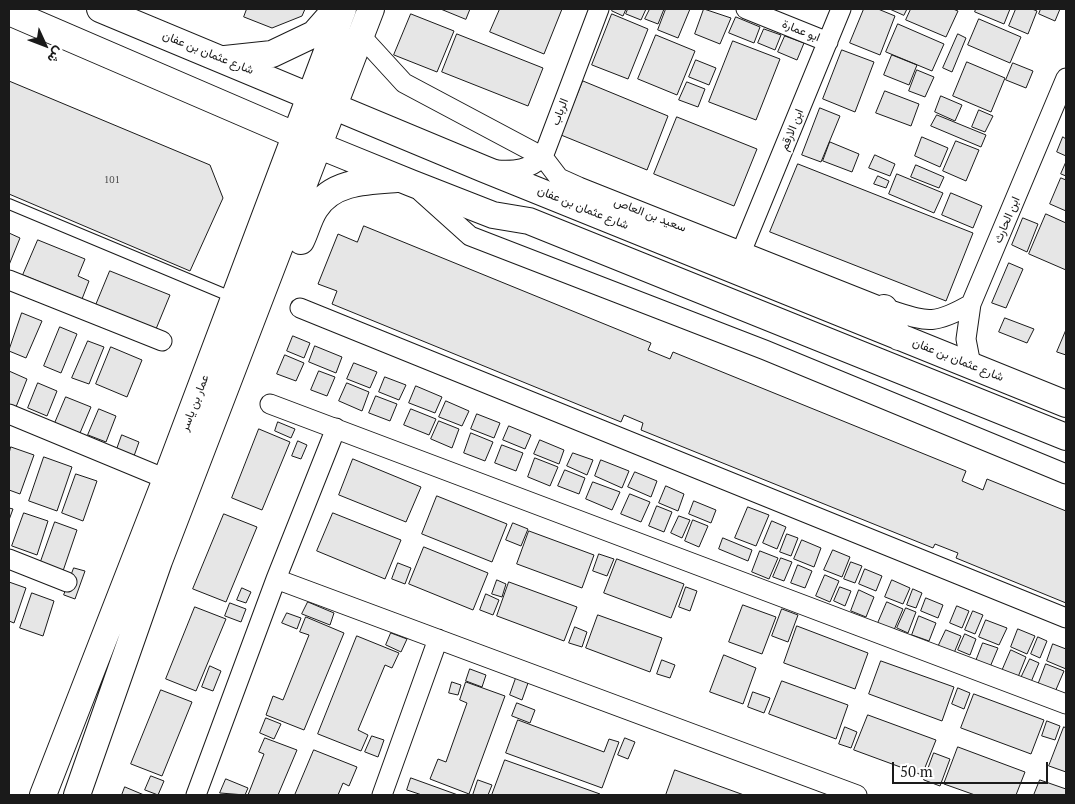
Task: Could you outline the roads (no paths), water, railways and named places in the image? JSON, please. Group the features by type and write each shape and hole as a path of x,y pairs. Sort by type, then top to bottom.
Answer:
{"street":[{"path":"223,60 272,54 314,34 336,9"},
{"name":"عمار بن ياسر","path":"43,795 166,479 344,9"},
{"name":"عمار بن ياسر","path":"77,795 159,560 320,146 371,9"},
{"name":"الرباب","path":"543,157 599,9"},
{"name":"ابو عمارة","path":"746,9 828,42"},
{"name":"ابن الارقم","path":"742,250 841,9"},
{"path":"9,12 405,181 493,215 529,221 1066,437"},
{"name":"شارع عثمان بن عفان","path":"116,12 223,60 311,95 484,169 1066,404"},
{"name":"سعيد بن العاص","path":"362,36 404,83 543,157 559,178 579,187 742,250 884,308 926,321 947,318 971,304"},
{"name":"ابن الحارث","path":"971,365 966,339 971,304 1066,78"},
{"path":"484,169 518,171 532,166 543,157"},
{"path":"159,560 200,496 316,208 329,194 351,183 405,181 470,236 765,350 1066,474"},
{"path":"579,187 593,212"},
{"path":"9,280 162,341"},
{"path":"300,308 1066,618"},
{"path":"884,308 899,337"},
{"path":"270,404 1066,704"},
{"path":"9,414 166,479"},
{"path":"196,795 276,579 336,428"},
{"path":"9,559 67,582"},
{"path":"276,579 857,795"},
{"path":"382,795 438,639"}],"lane":[{"path":"9,204 234,299"}]}
